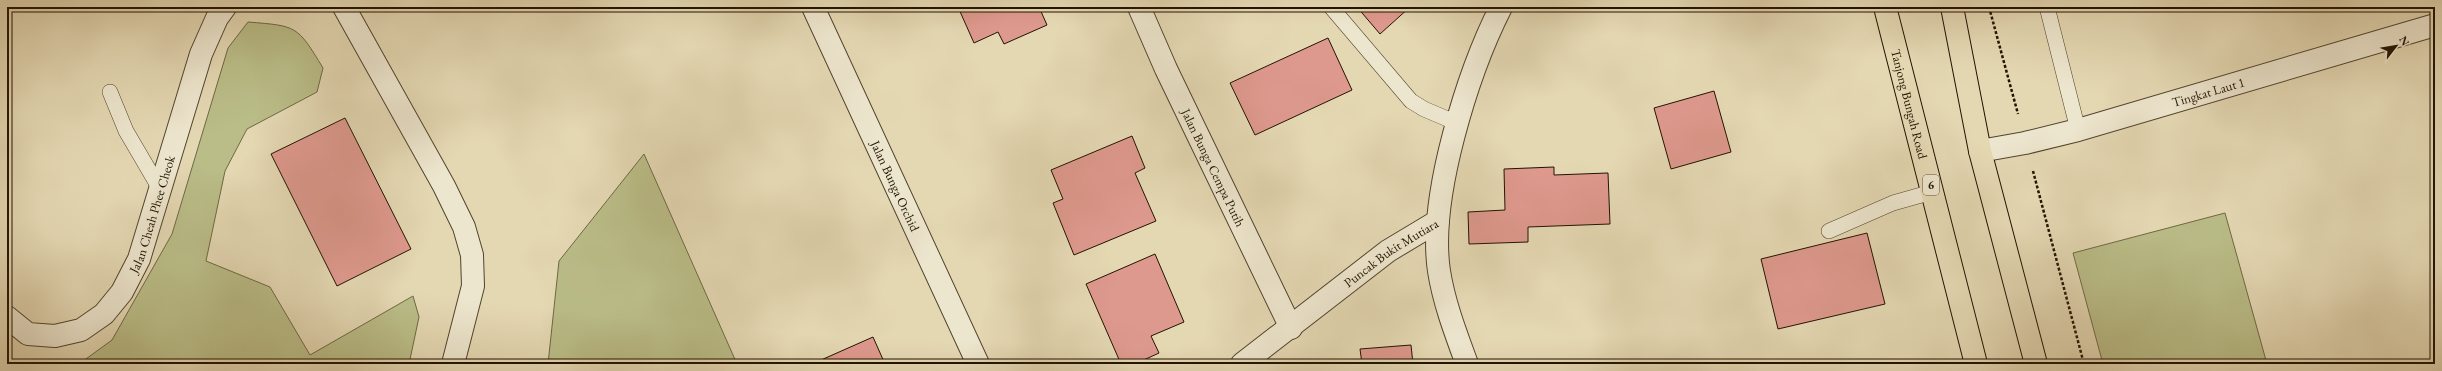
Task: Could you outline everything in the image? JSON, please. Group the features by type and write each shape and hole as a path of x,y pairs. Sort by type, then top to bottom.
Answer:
{"main road":[{"name":"Tanjong Bungah Road","path":"1885,7 1976,364"},
{"path":"1952,7 1980,151 2036,364"}],"street":[{"name":"Jalan Cheah Phee Cheok","path":"7,317 28,334 55,336 81,330 104,314 122,292 139,259 201,54 217,18 225,7"},
{"path":"344,7 444,186 464,227 472,255 473,286 453,364"},
{"name":"Jalan Bunga Orchid","path":"813,7 978,364"},
{"name":"Jalan Bunga Cempa Putih","path":"1139,7 1166,69 1291,328"},
{"name":"Puncak Bukit Mutiara","path":"1242,364 1291,328 1388,252 1438,221 1457,123 1474,69 1501,7"},
{"name":"Tingkat Laut 1","path":"1980,151 2026,143 2078,130 2435,25"},
{"path":"1438,221 1438,270 1450,318 1466,364"}],"lane":[{"path":"1331,7 1411,101 1424,110 1457,123"},
{"path":"2047,7 2078,130"},
{"path":"110,92 126,131 160,189"},
{"path":"1829,231 1887,206 1932,192"}],"path":[{"path":"1989,7 2084,364"}],"green space":[{"path":"248,22 277,25 294,30 307,43 323,68 317,92 247,129 225,171 206,261 270,287 310,355 413,296 419,317 409,364 79,364 112,340 172,234 228,48"},
{"path":"644,154 737,364 548,364 559,261"},
{"path":"2225,213 2267,364 2103,364 2073,253"}],"building":[{"path":"958,7 1039,7 1047,25 1004,44 998,32 974,43"},
{"path":"1357,7 1410,7 1380,34"},
{"path":"1328,38 1352,90 1255,135 1230,83"},
{"path":"1714,91 1731,152 1671,169 1654,108"},
{"path":"345,118 411,249 337,286 271,154"},
{"path":"1132,136 1145,168 1135,173 1156,221 1074,255 1053,203 1063,199 1051,170"},
{"path":"1554,167 1554,175 1608,173 1610,224 1528,227 1528,242 1469,244 1468,212 1505,210 1504,169"},
{"path":"1867,233 1885,304 1778,329 1761,259"},
{"path":"1155,254 1184,322 1151,336 1159,353 1135,364 1121,364 1086,284"},
{"path":"873,337 885,364 812,364"},
{"path":"1411,345 1413,364 1362,364 1360,349"}]}
